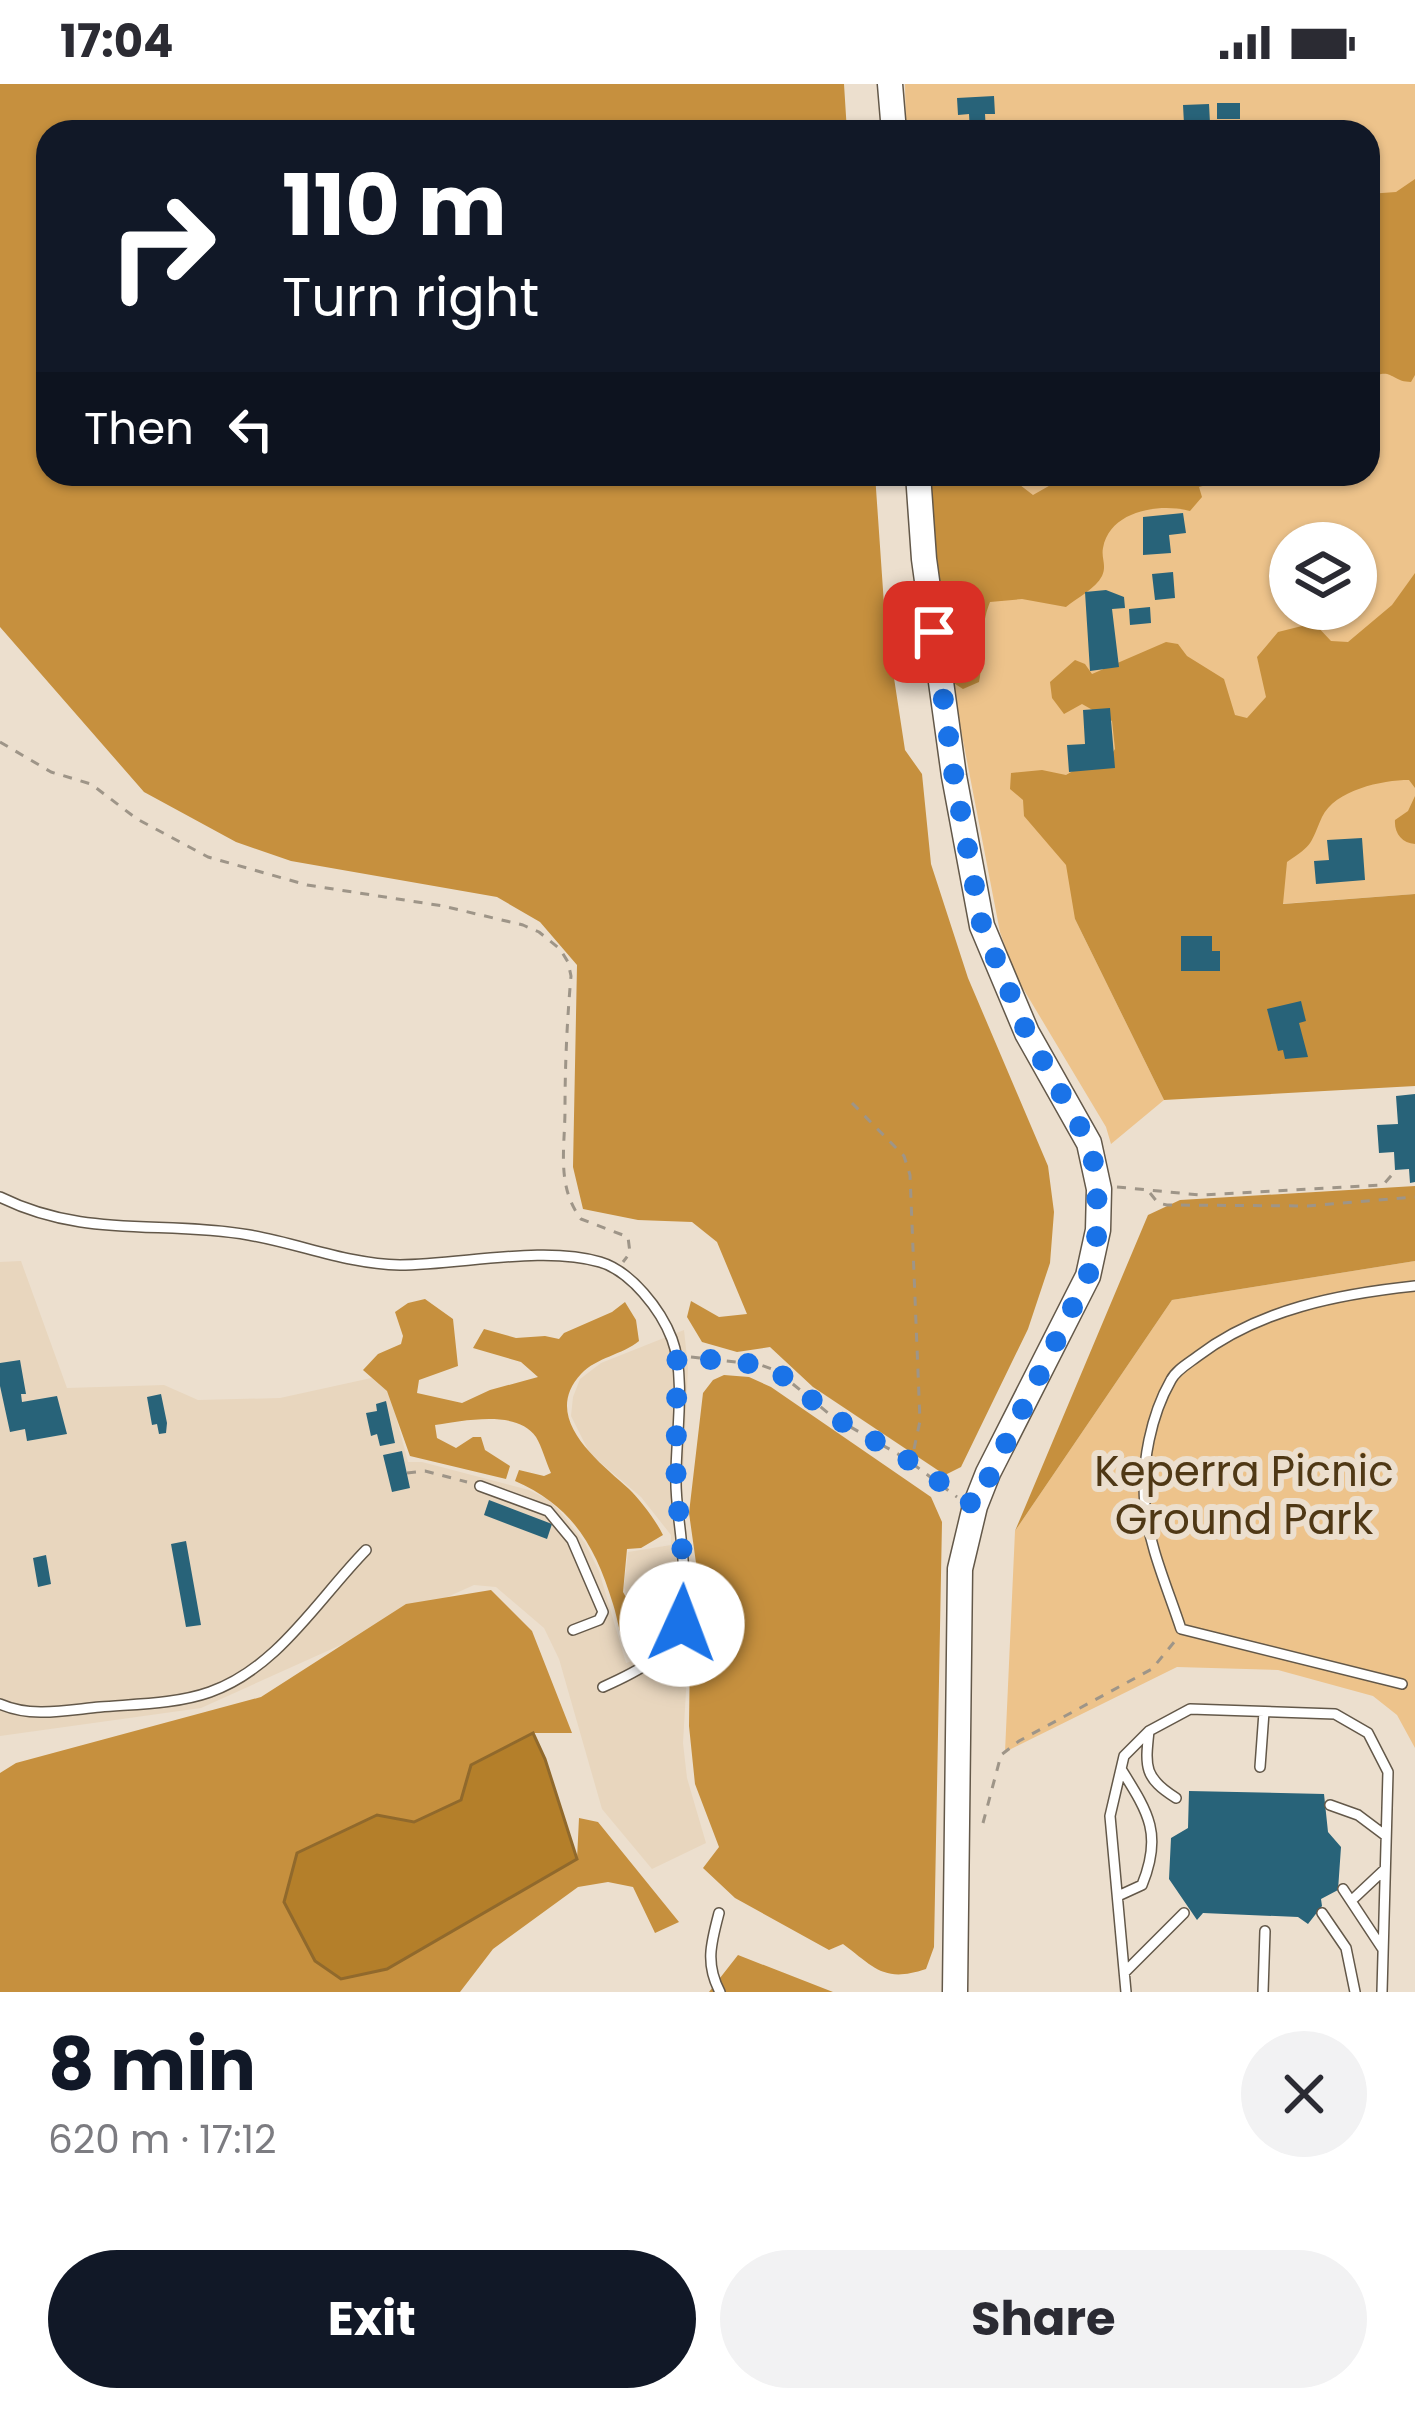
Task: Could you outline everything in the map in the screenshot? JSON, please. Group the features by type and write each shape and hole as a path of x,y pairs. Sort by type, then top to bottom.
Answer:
{"main road":[{"path":"890,84 893,120"},
{"path":"919,486 924,559 954,776 982,926 1017,1013 1089,1143 1099,1189 1098,1230 1088,1276 975,1506 958,1601 955,1992"}],"lane":[{"path":"0,1197 57,1220 247,1234 366,1263 562,1258 617,1269 665,1324 677,1356 676,1480 686,1596 675,1639 654,1661 603,1687"},
{"path":"1402,1684 1181,1629 1145,1504 1147,1445 1172,1376 1258,1319 1323,1301 1415,1286"},
{"path":"480,1486 537,1505 572,1540 604,1612 599,1620 573,1630"},
{"path":"0,1704 40,1713 164,1702 209,1692 270,1654 366,1550"},
{"path":"1126,1992 1110,1816 1124,1756 1149,1732 1190,1709 1335,1714 1368,1733 1388,1772 1382,1992"},
{"path":"1260,1767 1264,1712"},
{"path":"1149,1732 1145,1765 1159,1787 1176,1798"},
{"path":"1118,1896 1142,1885 1154,1857 1148,1812 1121,1769"},
{"path":"1330,1805 1358,1815 1386,1836"},
{"path":"1351,1900 1384,1870"},
{"path":"1343,1889 1382,1948"},
{"path":"1322,1912 1346,1948 1355,1992"},
{"path":"719,1913 709,1960 720,1992"},
{"path":"1125,1972 1184,1913"},
{"path":"1263,1992 1265,1931"}],"path":[{"path":"0,742 51,772 99,789 137,819 208,857 307,885 468,911 523,925 550,940 568,962 571,976 560,1153 564,1174 581,1219 628,1237 630,1253 617,1269"},
{"path":"852,1103 904,1156 910,1175 920,1421 911,1463"},
{"path":"1116,1187 1200,1195 1383,1185 1396,1170"},
{"path":"1149,1191 1158,1203 1168,1205 1308,1206 1415,1197"},
{"path":"677,1356 777,1371 833,1417 975,1506"},
{"path":"407,1474 425,1471 480,1486"},
{"path":"982,1823 1001,1755 1152,1669 1181,1629"}],"shaded area":[{"path":"0,84 844,84 846,120 36,120 36,486 876,486 885,619 905,750 922,774 931,864 968,978 1048,1166 1054,1212 1050,1263 1028,1329 961,1467 945,1475 813,1387 770,1347 737,1352 702,1342 687,1317 691,1301 719,1317 747,1314 717,1242 692,1222 638,1220 583,1209 573,1167 577,965 540,922 497,897 291,861 236,842 144,792 0,627"},
{"path":"1415,179 1415,375 1411,382 1380,375 1380,193 1396,192"},
{"path":"927,486 1021,486 1033,495 1049,486 1203,486 1202,497 1190,511 1152,509 1115,525 1103,548 1102,576 1066,607 1022,599 990,602 979,682 963,689 952,682"},
{"path":"1415,573 1415,788 1409,780 1386,782 1337,800 1322,817 1310,843 1287,862 1283,904 1415,894 1415,1086 1164,1100 1075,919 1066,865 1024,816 1023,800 1010,789 1011,773 1042,770 1066,775 1083,765 1104,765 1115,749 1112,721 1082,704 1064,714 1052,698 1050,682 1075,660 1092,674 1166,642 1178,644 1187,656 1224,679 1235,715 1247,718 1266,697 1257,657 1278,632 1321,630 1331,641 1348,642 1362,630 1377,630 1377,618"},
{"path":"1415,796 1415,844 1400,836 1395,820 1408,811"},
{"path":"1415,1186 1415,1261 1172,1300 1015,1531 1148,1215 1180,1200"},
{"path":"21,1261 67,1388 164,1385 198,1400 280,1398 385,1375 408,1462 529,1490 549,1500 562,1514 599,1571 626,1663 646,1656 669,1637 664,1619 630,1606 624,1587 628,1552 671,1545 671,1535 641,1497 590,1454 571,1416 573,1397 580,1379 601,1363 684,1330 688,1367 682,1503 692,1587 683,1743 687,1778 706,1843 652,1869 602,1809 559,1659 544,1628 496,1587 474,1585 201,1708 0,1736 0,1262"},
{"path":"425,1299 453,1319 458,1366 419,1380 417,1393 462,1403 538,1377 521,1362 473,1348 484,1329 516,1338 559,1339 625,1302 636,1320 639,1341 581,1374 570,1390 567,1407 578,1438 638,1499 663,1535 641,1548 627,1549 623,1592 635,1613 659,1620 666,1635 652,1648 634,1656 627,1649 598,1563 579,1530 552,1502 515,1481 519,1470 544,1476 551,1473 536,1437 527,1428 489,1419 435,1425 437,1438 456,1448 481,1437 485,1450 510,1466 506,1479 410,1456 387,1391 363,1370 378,1354 401,1344 395,1312"},
{"path":"724,1375 749,1377 771,1387 931,1497 942,1522 934,1947 926,1969 890,1974 843,1944 829,1950 735,1898 703,1868 719,1847 695,1784 689,1726 690,1647 698,1577 689,1513 703,1393"},
{"path":"491,1590 532,1631 572,1733 533,1733 461,1800 414,1822 377,1815 284,1902 315,1961 341,1979 387,1969 577,1859 579,1818 598,1822 679,1922 655,1933 633,1887 608,1882 578,1887 493,1949 460,1992 0,1992 0,1773 16,1763 261,1697 406,1604"},
{"path":"533,1733 577,1859 387,1969 341,1979 315,1961 284,1902 297,1853 377,1815 414,1822 461,1800 471,1765"},
{"path":"738,1955 833,1992 709,1992"}],"green space":[{"path":"905,84 1415,84 1415,894 1075,919 1164,1100 1111,1144 1106,1127 1015,975 1000,932 938,611 926,486 1380,486 1380,120 906,120"},
{"name":"Keperra Picnic Ground Park","path":"1415,1261 1415,1748 1397,1715 1373,1696 1278,1670 1177,1667 1005,1752 1015,1531 1172,1300"}],"building":[{"path":"994,96 995,114 985,114 985,120 969,120 969,114 958,115 957,98"},
{"path":"1217,103 1240,103 1240,119 1217,119"},
{"path":"1209,104 1210,120 1184,120 1183,105"},
{"path":"1183,513 1186,533 1169,535 1171,553 1143,555 1143,517"},
{"path":"1173,572 1175,598 1155,600 1152,574"},
{"path":"1106,590 1124,597 1125,608 1112,609 1119,667 1090,671 1085,592"},
{"path":"1150,607 1151,623 1130,625 1129,609"},
{"path":"1110,708 1115,768 1069,772 1067,745 1085,744 1083,710"},
{"path":"1362,838 1365,880 1316,884 1314,861 1329,860 1327,840"},
{"path":"1181,936 1212,936 1212,951 1220,951 1220,971 1181,971"},
{"path":"1301,1001 1306,1021 1299,1023 1308,1057 1285,1059 1283,1050 1278,1051 1267,1009"},
{"path":"1415,1094 1415,1182 1410,1183 1409,1169 1395,1170 1394,1152 1379,1153 1377,1125 1398,1124 1396,1096"},
{"path":"20,1360 26,1394 21,1394 22,1402 57,1396 67,1434 27,1441 25,1429 10,1432 0,1363"},
{"path":"161,1394 167,1423 166,1433 159,1434 157,1424 152,1425 147,1397"},
{"path":"386,1401 395,1443 380,1446 377,1434 371,1436 366,1413 377,1411 376,1404"},
{"path":"402,1451 410,1488 392,1492 383,1455"},
{"path":"489,1500 552,1524 547,1539 484,1515"},
{"path":"186,1541 201,1625 186,1627 171,1544"},
{"path":"46,1555 51,1584 38,1587 33,1558"},
{"path":"1189,1791 1324,1794 1328,1832 1341,1847 1338,1890 1321,1899 1322,1906 1308,1924 1298,1917 1203,1913 1197,1920 1169,1879 1171,1838 1188,1828"}],"route":[{"path":"682,1624 686,1580 676,1480 677,1356 777,1371 833,1417 975,1506 1088,1276 1100,1210 1089,1143 1027,1033 982,926 934,632"}]}
